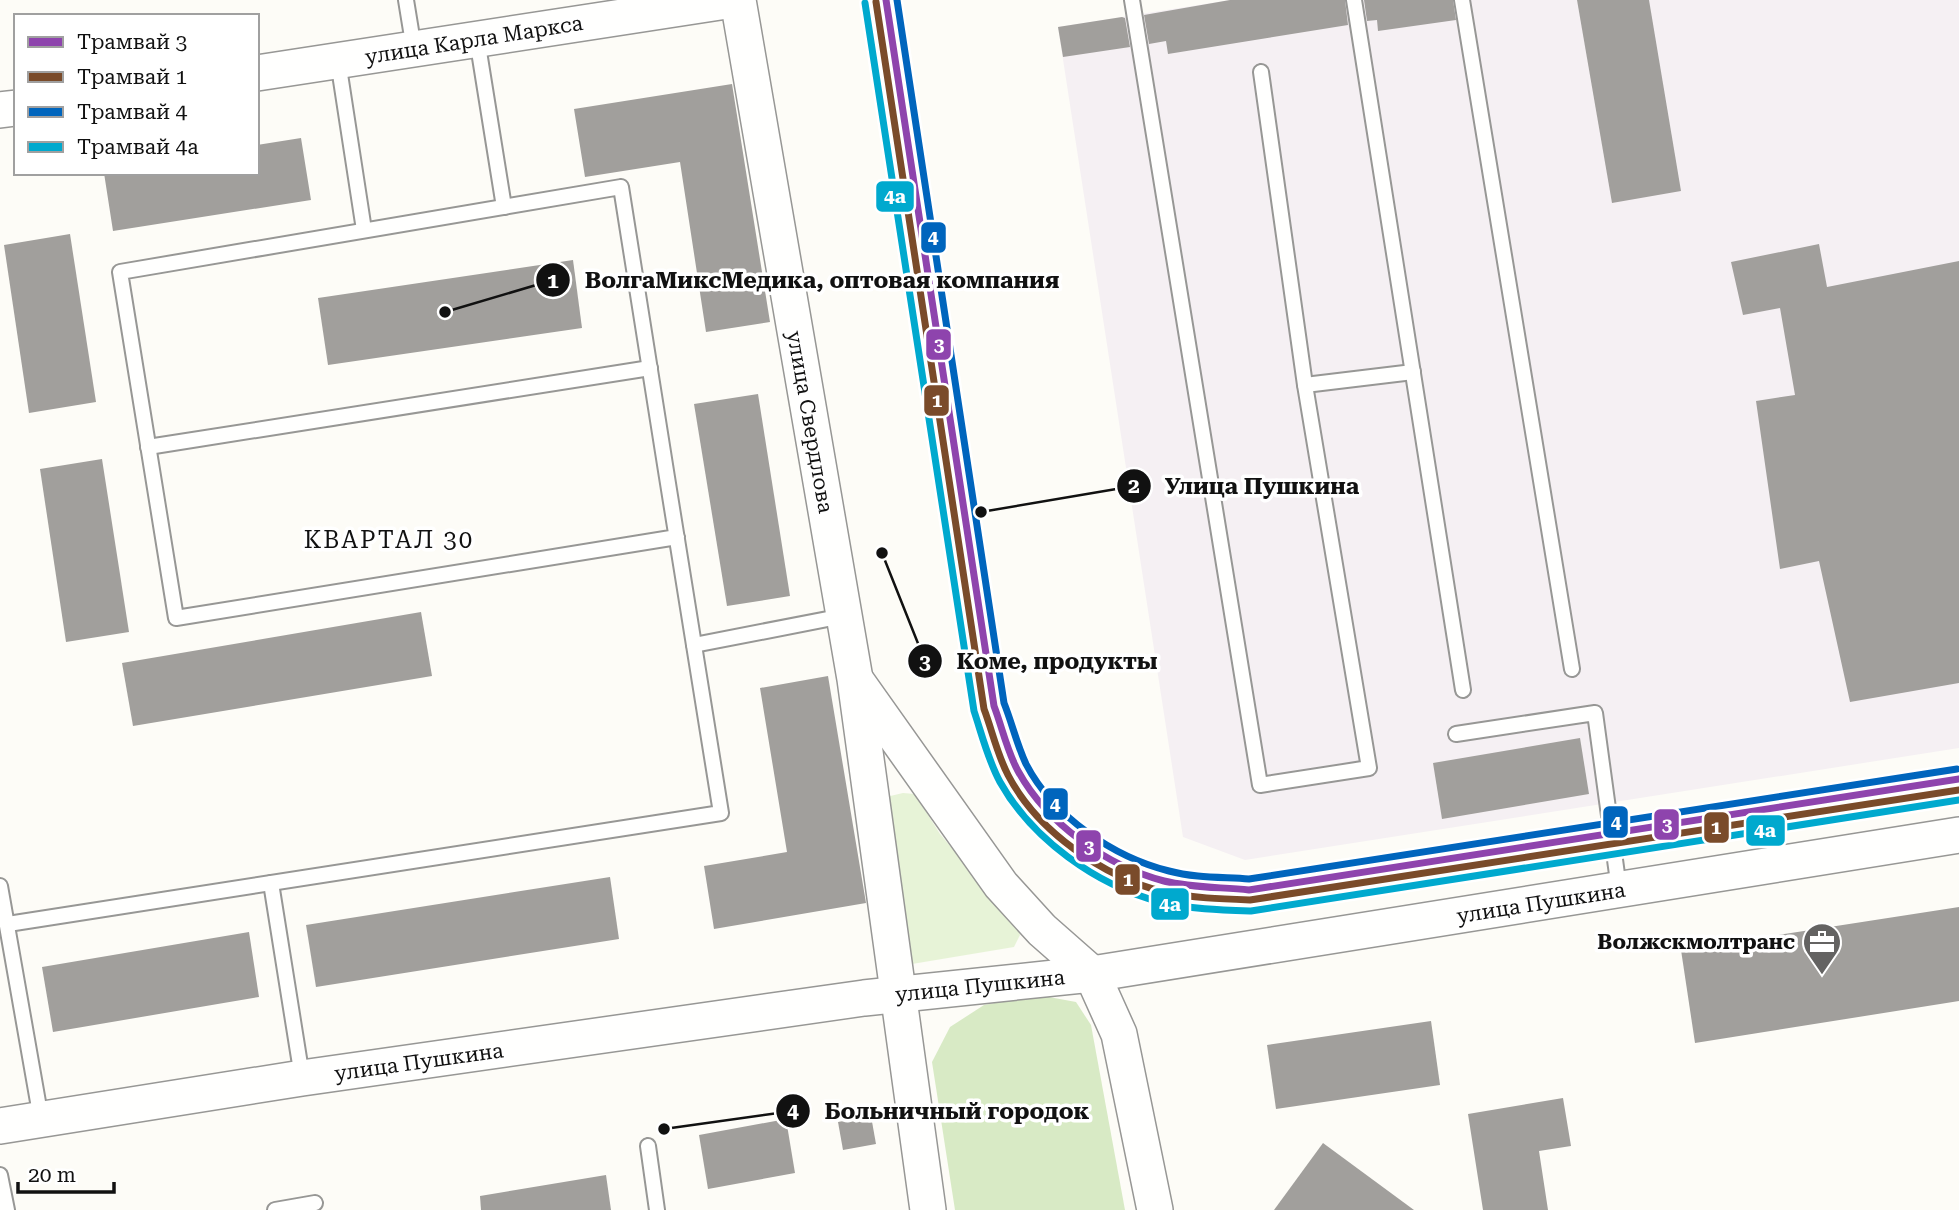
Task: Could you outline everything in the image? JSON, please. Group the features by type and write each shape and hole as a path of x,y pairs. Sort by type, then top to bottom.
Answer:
{"street":[{"name":"улица Карла Маркса","path":"259,73 736,0"},
{"name":"улица Свердлова","path":"736,0 855,679 896,994 928,1210"},
{"name":"улица Свердлова","path":"855,679 1002,885 1042,930 1092,974 1119,1034 1155,1210"},
{"name":"улица Пушкина","path":"0,1126 302,1079 896,994 1092,974 1959,835"}],"lane":[{"path":"406,0 414,49"},
{"path":"1132,0 1260,785 1369,768 1305,385 1261,72"},
{"path":"1354,0 1463,691"},
{"path":"1462,0 1572,669"},
{"path":"477,38 503,207"},
{"path":"338,61 364,230"},
{"path":"8,924 721,813 694,645 677,537 621,187 120,272 176,618 677,537"},
{"path":"148,447 650,368"},
{"path":"1305,385 1413,372"},
{"path":"694,645 843,616"},
{"path":"1456,734 1595,713 1619,890"},
{"path":"271,883 302,1079"},
{"path":"0,886 41,1119"},
{"path":"648,1146 656,1210"},
{"path":"0,1175 7,1210"},
{"path":"275,1210 315,1203"}],"shaded area":[{"path":"1230,0 1959,0 1959,748 1245,860 1183,837 1058,27"}],"green space":[{"path":"903,793 915,794 940,834 1017,925 1020,935 1014,947 912,964 886,797"},
{"path":"1038,995 1076,1002 1091,1025 1125,1210 955,1210 932,1062 950,1027 984,1005"}],"building":[{"path":"1230,0 1345,0 1348,25 1168,54 1166,41 1149,44 1144,15"},
{"path":"1364,0 1453,0 1456,20 1378,31 1377,20 1367,21"},
{"path":"1577,0 1649,0 1681,191 1612,203"},
{"path":"1125,18 1130,47 1063,57 1058,27"},
{"path":"732,84 770,322 706,332 680,162 585,177 574,109"},
{"path":"301,138 311,200 113,231 104,175 259,175 259,145"},
{"path":"70,234 96,402 29,413 4,245"},
{"path":"1819,244 1827,287 1959,261 1959,683 1850,702 1819,561 1780,569 1756,401 1795,395 1780,308 1743,315 1731,262"},
{"path":"573,260 582,328 328,365 318,298"},
{"path":"758,394 790,596 727,606 694,404"},
{"path":"102,459 129,632 66,642 40,469"},
{"path":"421,612 432,676 133,726 122,663"},
{"path":"828,676 866,903 714,929 704,866 787,852 760,688"},
{"path":"1580,738 1589,794 1442,819 1433,763"},
{"path":"610,877 619,939 316,987 306,925"},
{"name":"Волжскмолтранс","path":"1959,907 1959,1001 1695,1043 1681,950"},
{"path":"249,932 259,997 53,1032 42,967"},
{"path":"1431,1021 1440,1085 1276,1109 1267,1045"},
{"path":"1563,1098 1571,1146 1539,1151 1548,1210 1483,1210 1468,1114"},
{"path":"871,1116 876,1144 843,1150 838,1122"},
{"path":"786,1119 795,1173 708,1189 699,1135"},
{"path":"1323,1143 1414,1210 1274,1210"},
{"path":"606,1175 611,1210 481,1210 480,1196"}],"tram line":[{"name":"3","path":"886,0 994,706 1014,763 1030,790 1045,808 1080,840 1121,865 1164,881 1249,890 1959,779"},
{"name":"4","path":"897,0 1004,703 1023,757 1038,783 1052,801 1087,832 1106,845 1148,865 1199,876 1249,879 1957,769"},
{"name":"1","path":"876,2 984,709 1008,775 1036,815 1074,849 1118,875 1164,892 1250,900 1959,790"},
{"name":"4а","path":"865,3 974,711 1000,782 1013,803 1048,841 1068,857 1112,884 1160,902 1194,908 1251,911 1959,800"}],"place":[{"name":"ВолгаМиксМедика, оптовая компания","path":"445,312"},
{"name":"Улица Пушкина","path":"981,512"},
{"name":"Коме, продукты","path":"882,553"},
{"name":"Волжскмолтранс","path":"1822,976"},
{"name":"Больничный городок","path":"664,1129"}],"district":[{"name":"КВАРТАЛ 30","path":"389,540"}]}
